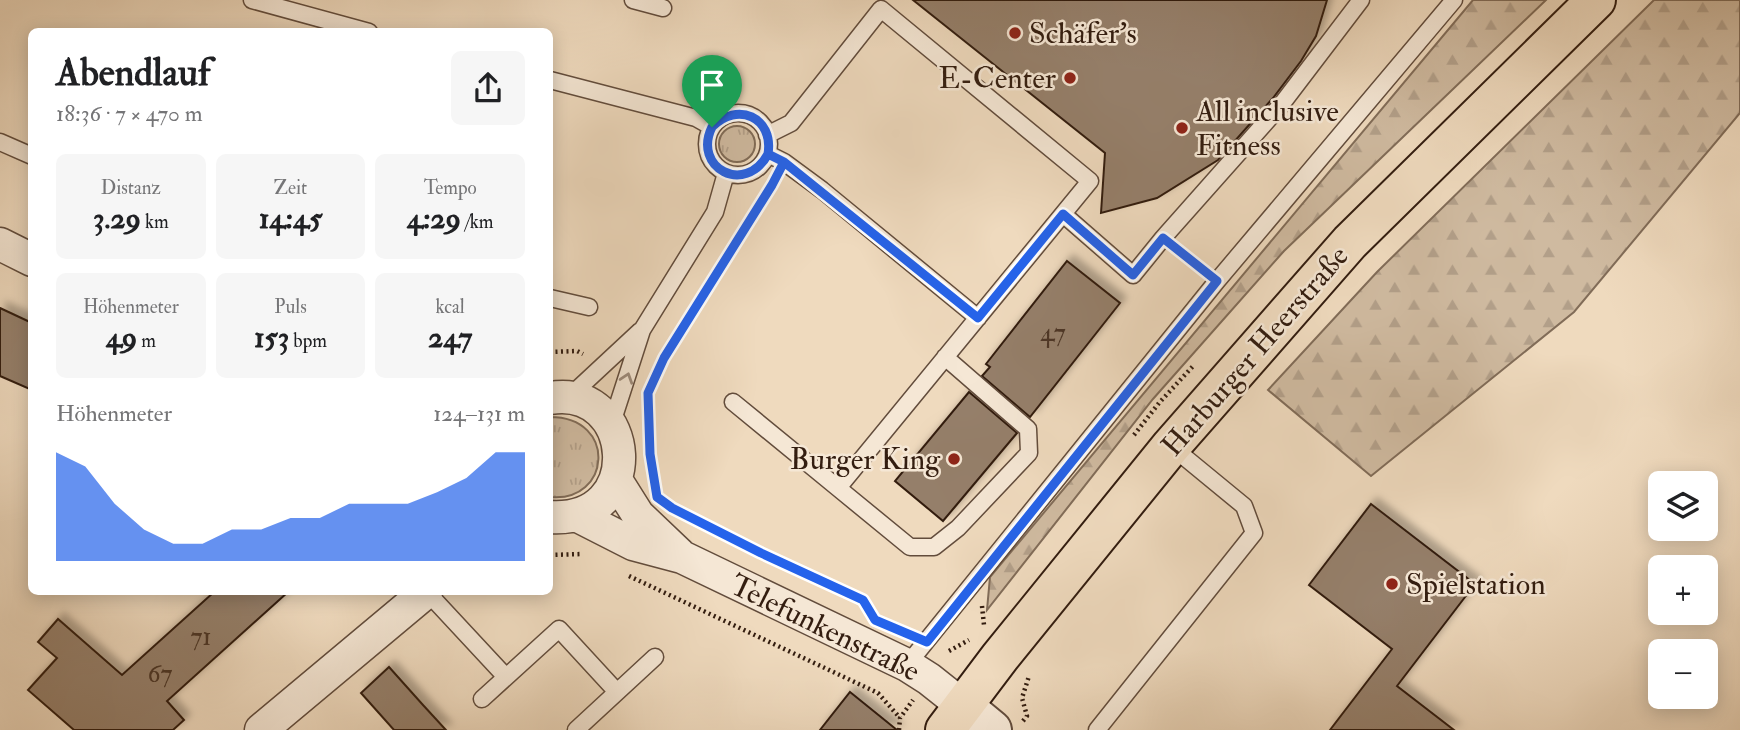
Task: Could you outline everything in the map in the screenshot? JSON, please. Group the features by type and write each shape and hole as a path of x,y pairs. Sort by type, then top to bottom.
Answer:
{"main road":[{"name":"Harburger Heerstraße","path":"954,718 1171,446 1350,242 1596,0"}],"street":[{"path":"0,244 28,258"},
{"path":"559,398 585,402 600,412 611,426 620,462 616,480"},
{"name":"Telefunkenstraße","path":"564,517 594,508 607,496 616,480 638,515 682,557"},
{"name":"Telefunkenstraße","path":"564,517 633,544 682,557 917,654 929,679 954,718"},
{"path":"261,730 422,595"},
{"path":"954,718 1010,723"}],"lane":[{"path":"252,0 354,28"},
{"path":"633,0 663,8"},
{"path":"1063,214 1133,275 1280,105 1361,0"},
{"path":"917,654 1217,281 1454,0"},
{"path":"767,135 791,123 881,9 1090,181 838,488"},
{"path":"553,81 696,118 712,127"},
{"path":"729,114 750,115 758,121 767,135 768,154 756,170 746,175 726,173 712,162 708,153 708,135 712,127 719,119 729,114"},
{"path":"0,142 28,154"},
{"path":"768,154 784,162 978,318"},
{"path":"611,426 642,330 715,212 726,173"},
{"path":"553,299 589,307"},
{"path":"559,398 603,367 642,330"},
{"path":"733,402 911,547 934,547 958,528 1028,453 1028,429 945,357"},
{"path":"1097,730 1254,533 1244,506 1171,446"},
{"path":"429,595 506,677"},
{"path":"482,699 559,629 617,692"},
{"path":"576,730 655,657"}],"path":[{"path":"655,486 650,454 648,393 664,358 784,162"},
{"path":"1163,238 1217,281"},
{"path":"553,352 577,351 603,367"},
{"path":"626,380 648,393"},
{"path":"672,508 863,600 875,620"},
{"path":"553,555 581,553 593,559"},
{"path":"626,575 878,693 900,718 899,730"},
{"path":"917,654 949,650 975,637"},
{"path":"1010,723 1028,678"}],"green space":[{"path":"1473,0 1546,0 1284,251 1153,399 987,610 990,577"},
{"path":"1654,0 1740,0 1740,113 1574,312 1371,476 1268,390 1377,272"},
{"path":"737,126 749,132 755,144 749,156 737,162 725,156 719,144 725,132"},
{"path":"553,418 572,421 587,430 596,444 598,459 595,474 585,487 570,495 553,497"}],"building":[{"path":"913,0 1327,0 1316,36 1301,61 1273,98 1218,160 1157,198 1101,213 1105,153"},
{"path":"1067,261 1120,303 1030,417 982,376 990,367 986,364"},
{"path":"0,308 28,321 28,388 0,376"},
{"name":"Burger King","path":"969,392 1017,433 943,521 895,481"},
{"name":"Spielstation","path":"1371,504 1475,584 1397,686 1454,730 1330,730 1392,649 1309,585"},
{"path":"211,595 285,595 167,701 184,720 173,730 74,730 28,690 57,658 38,642 58,619 122,675"},
{"path":"389,667 446,730 394,730 361,693"},
{"path":"850,692 897,730 820,730"}],"place":[{"name":"Schäfer's","path":"1015,33"},
{"name":"E-Center","path":"1070,78"},
{"name":"All inclusive Fitness","path":"1182,128"},
{"name":"Burger King","path":"954,459"},
{"name":"Spielstation","path":"1392,584"}],"route":[{"path":"712,127 706,144 712,162 718,169 736,176 746,175 756,170 768,154 784,162 978,318 1063,214 1133,275 1163,238 1217,281 927,642 875,620 863,600 761,553 672,508 657,497 650,454 648,393 664,358 784,162 768,154 765,129 750,115 729,114 719,119 712,127"}]}
